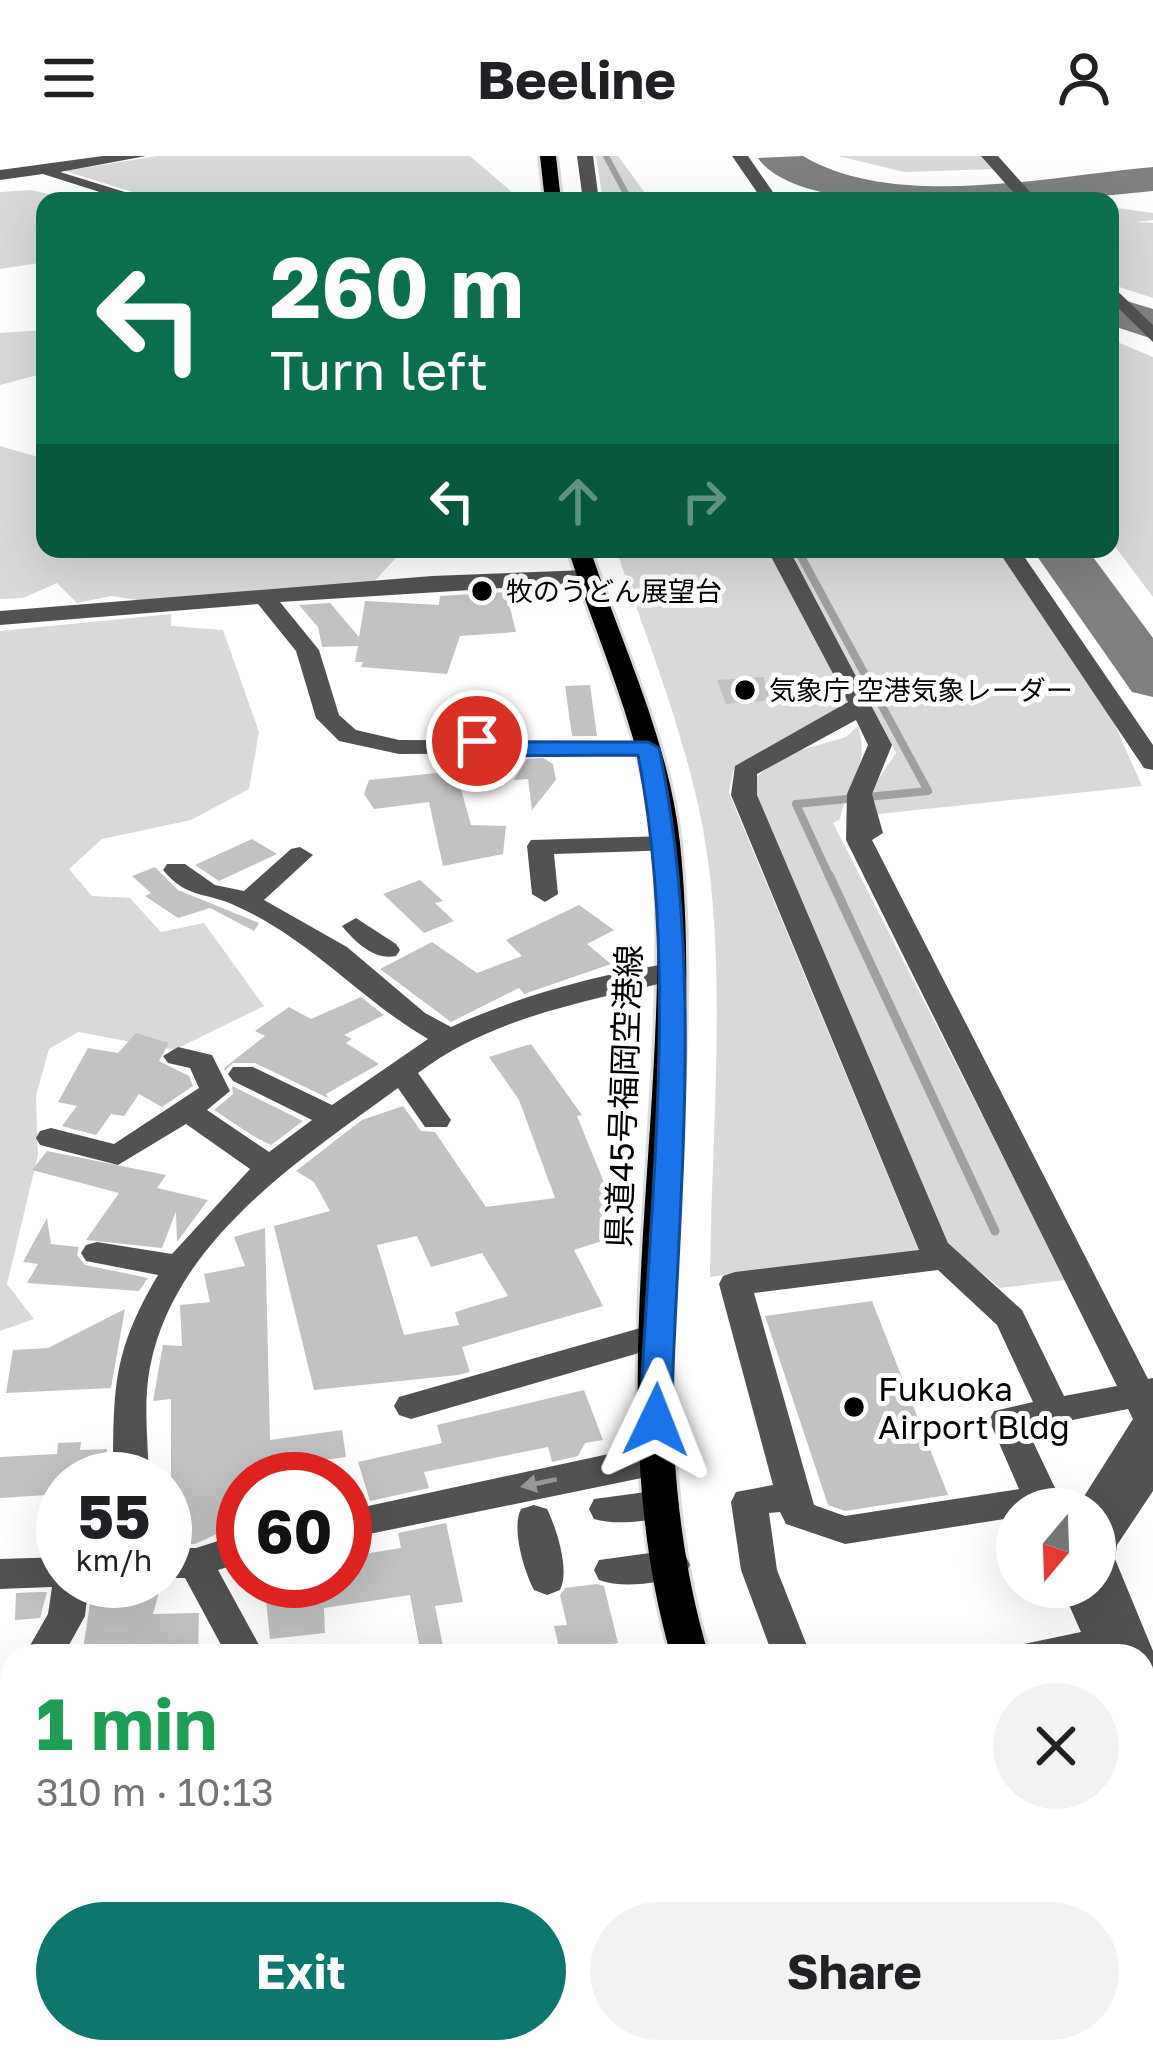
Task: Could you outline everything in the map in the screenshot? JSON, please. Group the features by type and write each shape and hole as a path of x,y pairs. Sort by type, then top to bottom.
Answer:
{"main road":[{"path":"548,156 552,192"},
{"name":"県道45号福岡空港線","path":"583,563 648,748 667,844 672,972 654,1463 688,1644"}],"street":[{"path":"0,175 138,156"},
{"path":"585,156 590,192"},
{"path":"740,156 765,192"},
{"path":"989,156 1022,192"},
{"path":"39,170 115,192"},
{"path":"1119,299 1153,336"},
{"path":"783,558 880,745 856,793 862,818 859,840 1148,1390 1151,1420 1107,1488"},
{"path":"1014,558 1153,763"},
{"path":"0,618 263,596 531,581 583,563"},
{"path":"263,596 307,650 328,718 348,736 398,747 648,748"},
{"path":"861,704 837,726 781,747 744,771 744,795 935,1250 1010,1318 1054,1411"},
{"path":"545,894 541,847 667,844"},
{"path":"250,900 300,856"},
{"path":"176,870 206,892 250,900 337,952 415,1019 450,1039"},
{"path":"337,952 370,937"},
{"path":"132,1452 134,1358 178,1267 219,1214 269,1167 450,1039 622,980 672,972"},
{"path":"51,1138 118,1155 187,1111 217,1085 202,1062 178,1056"},
{"path":"401,1072 436,1120"},
{"path":"243,1074 333,1118"},
{"path":"187,1111 269,1167"},
{"path":"97,1252 178,1267"},
{"path":"945,1258 735,1284 799,1514 845,1530 1031,1501 1037,1488 1006,1420 1148,1390"},
{"path":"411,1406 475,1393 623,1341 658,1335"},
{"path":"372,1519 618,1466 654,1463"},
{"path":"1121,1644 1099,1574 1099,1542 1153,1463"},
{"path":"793,1496 749,1502 760,1552 800,1644"},
{"path":"607,1509 661,1504"},
{"path":"534,1520 547,1580"},
{"path":"760,1552 758,1570 787,1644"},
{"path":"612,1570 672,1565"},
{"path":"0,1574 36,1573"},
{"path":"192,1580 237,1644"},
{"path":"50,1644 66,1608"},
{"path":"1093,1608 1117,1644"}],"shaded area":[{"path":"157,156 470,156 512,192 133,192 65,171"},
{"path":"596,156 618,156 644,192 602,192"},
{"path":"838,156 984,156 996,169 904,172"},
{"path":"0,192 40,192 36,263 0,269"},
{"path":"1119,208 1153,213 1153,220 1135,222 1153,223 1153,298 1119,287"},
{"path":"36,331 36,375 0,385 0,333"},
{"path":"1119,343 1153,357 1153,597 1119,552"},
{"path":"0,446 36,456 36,558 396,558 370,586 170,605 111,596 77,603 57,583 23,598 0,599"},
{"path":"619,558 774,558 849,700 733,770 729,793 919,1251 710,1277 717,1006 712,898 699,809"},
{"path":"794,558 1011,558 1103,698 1142,786 869,815 871,790 896,753"},
{"path":"171,614 171,626 223,630 259,732 249,789 191,820 102,839 69,869 92,896 130,898 161,932 204,923 264,1006 174,1050 78,1032 49,1049 36,1096 38,1155 7,1284 34,1319 0,1331 0,631"},
{"path":"858,726 860,763 840,819 833,823 1066,1280 1000,1288 950,1247 756,796 757,777 781,756 846,737"}],"building":[{"path":"506,592 516,632 460,636 447,674 361,667 363,662 355,662 358,646 322,647 318,627 299,605 330,603 359,637 365,601 439,605 440,596"},
{"name":"気象庁 空港気象レーダー","path":"763,677 772,700 726,704 717,680"},
{"path":"590,685 597,736 572,736 565,686"},
{"path":"543,758 553,764 556,780 532,810 528,779 514,780 527,759"},
{"path":"456,771 471,825 506,826 503,854 443,866 429,802 374,809 364,794 369,780"},
{"path":"252,839 277,854 219,881 195,865"},
{"path":"155,867 178,890 259,923 254,931 210,908 178,918 145,896 151,893 132,876"},
{"path":"420,880 443,901 435,903 454,921 424,933 383,894"},
{"path":"579,905 614,930 587,944 611,964 524,994 519,988 451,1022 380,969 432,942 477,973 522,956 506,940"},
{"path":"361,997 384,1015 344,1035 352,1039 346,1043 379,1064 326,1094 328,1098 255,1063 233,1063 225,1071 224,1068 265,1036 255,1031 289,1007 311,1019"},
{"path":"136,1033 169,1043 159,1061 189,1076 193,1086 162,1107 139,1094 124,1116 111,1114 96,1135 62,1126 77,1106 58,1102 88,1048 118,1053"},
{"path":"531,1044 582,1115 577,1116 611,1200 605,1240 574,1250 603,1306 462,1347 470,1372 314,1390 274,1226 330,1211 314,1182 296,1171 362,1120 403,1106 421,1131 435,1132 486,1207 555,1198 519,1100 489,1057","holes":["417,1236 431,1267 482,1253 508,1296 455,1312 459,1325 404,1335 377,1245"]},
{"path":"232,1086 303,1121 271,1145 214,1110 233,1094"},
{"path":"47,1151 166,1175 157,1188 208,1200 177,1242 176,1211 162,1248 86,1240 119,1193 32,1170"},
{"path":"47,1218 51,1244 79,1247 77,1255 85,1265 148,1278 139,1291 27,1283 38,1264 23,1262"},
{"path":"265,1228 270,1440 342,1430 345,1452 216,1452 216,1534 192,1544 192,1452 171,1452 171,1399 153,1401 163,1345 182,1346 180,1305 210,1302 204,1274 245,1266 234,1237"},
{"name":"Fukuoka Airport Bldg","path":"872,1301 948,1495 845,1511 828,1505 765,1316"},
{"path":"125,1309 111,1388 6,1393 13,1350 48,1348"},
{"path":"584,1390 603,1440 585,1443 578,1456 552,1462 548,1447 424,1472 429,1488 372,1501 372,1459 442,1443 437,1425"},
{"path":"81,1442 80,1450 107,1452 57,1452 58,1443"},
{"path":"36,1455 36,1496 0,1498 0,1457"},
{"path":"446,1523 463,1602 435,1606 443,1644 419,1644 410,1595 372,1601 372,1553 401,1548 398,1533"},
{"path":"604,1586 618,1643 558,1644 554,1626 567,1625 560,1595 565,1588"},
{"path":"36,1592 36,1608 43,1608 40,1618 15,1620 16,1593"},
{"path":"89,1608 199,1613 198,1644 84,1644"},
{"path":"267,1608 324,1608 325,1633 270,1639"}],"waterway":[{"path":"606,156 625,192"},
{"path":"802,558 928,791 796,804 830,878"},
{"path":"829,875 995,1231"}],"taxiway":[{"path":"778,158 812,179 865,192"},
{"path":"1022,192 1153,179"},
{"path":"1119,313 1153,325"},
{"path":"1066,558 1153,679"}],"place":[{"name":"牧のうどん展望台","path":"482,591"},
{"name":"気象庁 空港気象レーダー","path":"745,690"},
{"name":"Fukuoka Airport Bldg","path":"854,1407"}],"route":[{"path":"477,741 477,749 648,748 666,840 672,972 656,1420"}]}
